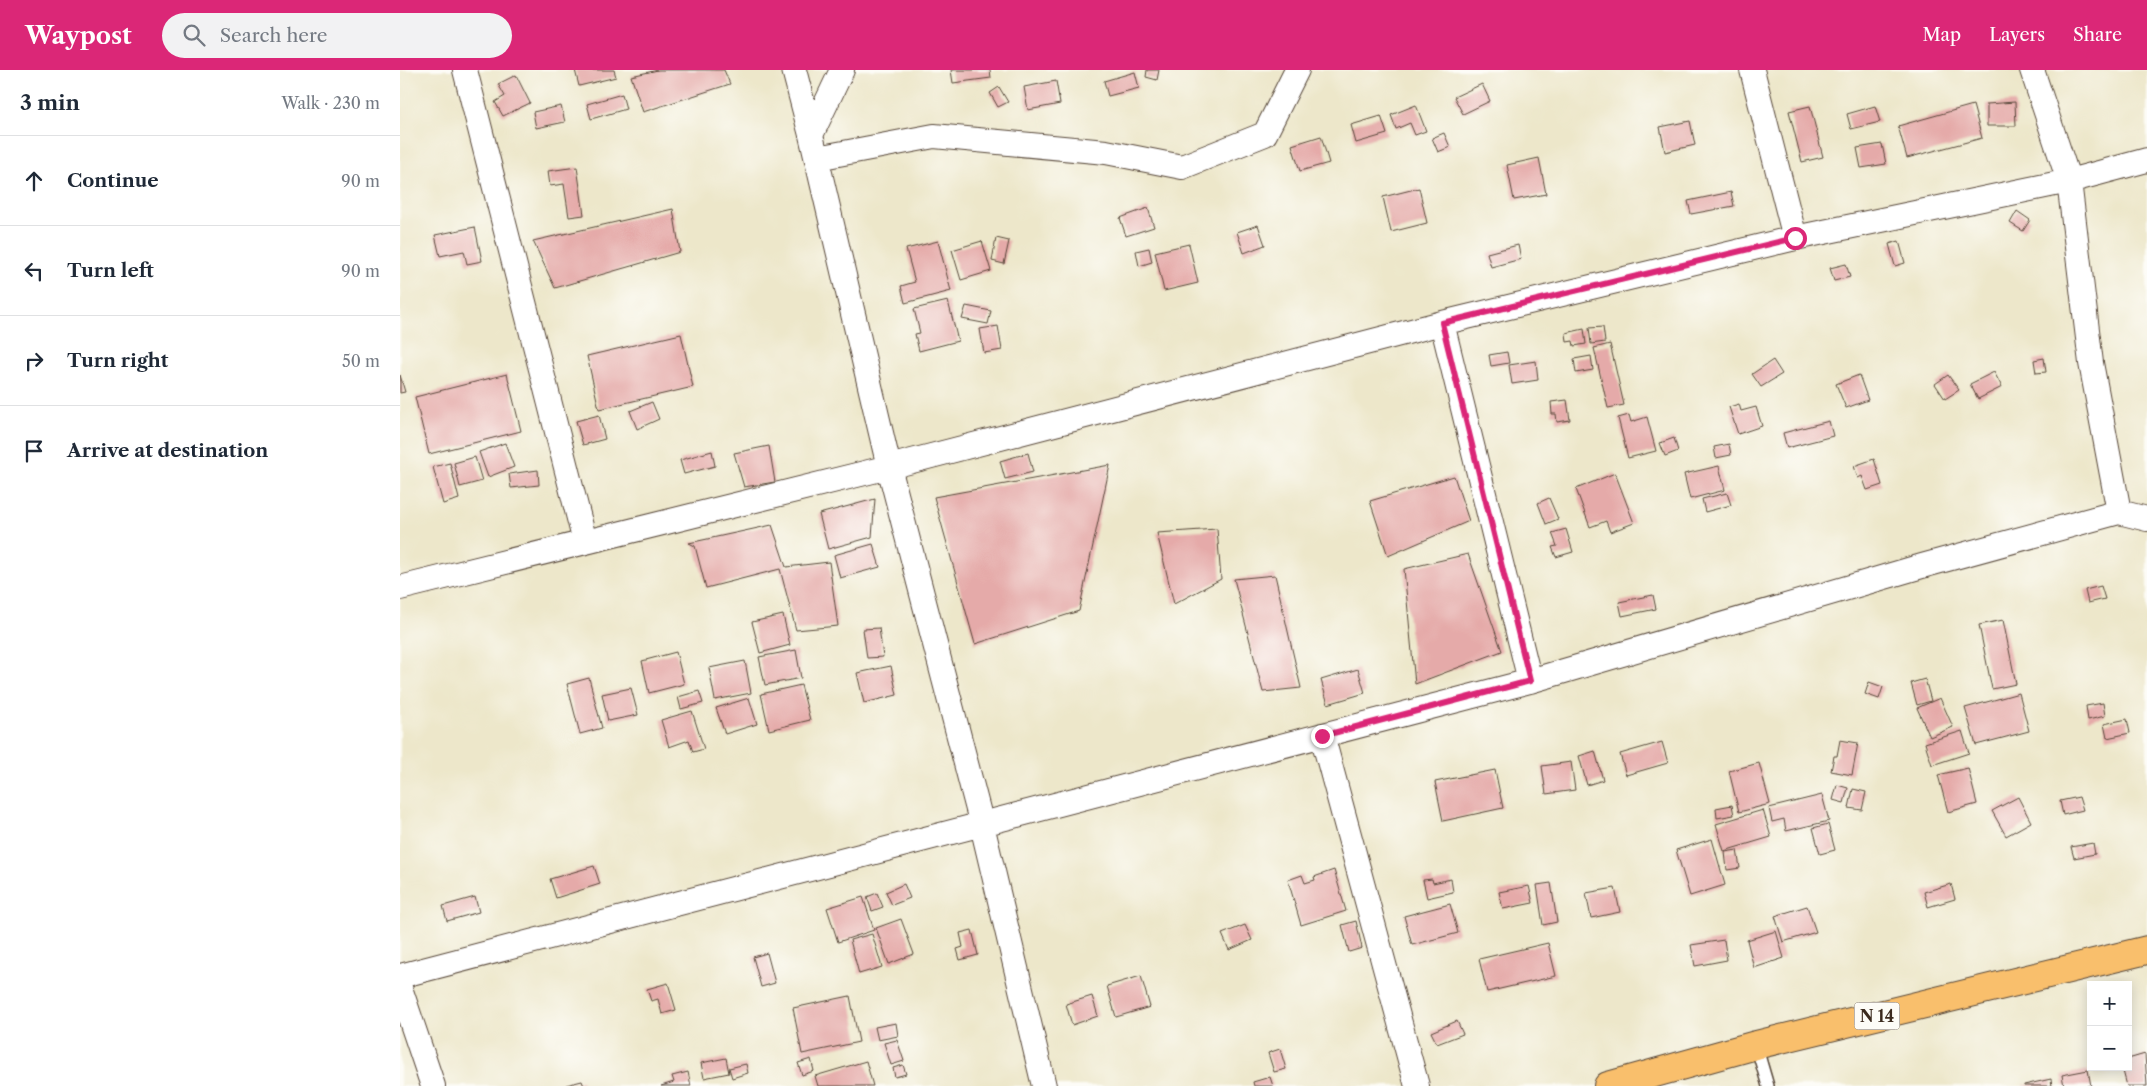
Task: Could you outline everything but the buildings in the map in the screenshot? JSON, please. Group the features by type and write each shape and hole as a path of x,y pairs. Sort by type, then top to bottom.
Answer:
{"main road":[{"name":"N 14","path":"1608,1086 1756,1045 2147,950"}],"street":[{"path":"465,70 585,542"},
{"path":"794,70 817,158 889,467 982,825 1044,1086"},
{"path":"811,135 842,70"},
{"path":"817,158 934,136 1106,152 1182,166 1265,134 1297,70"},
{"path":"1752,70 1795,238"},
{"path":"2032,70 2069,181 2092,363 2119,512"},
{"path":"400,588 889,467 1442,323 1795,238 2069,181 2147,160"},
{"path":"1442,323 1530,681"},
{"path":"400,976 1530,681 1922,566 2119,512 2147,519"},
{"path":"1322,736 1417,1086"},
{"path":"400,988 433,1086"}],"lane":[{"path":"1756,1045 1768,1086"}],"route":[{"path":"1322,736 1530,681 1442,323 1795,238"}]}
